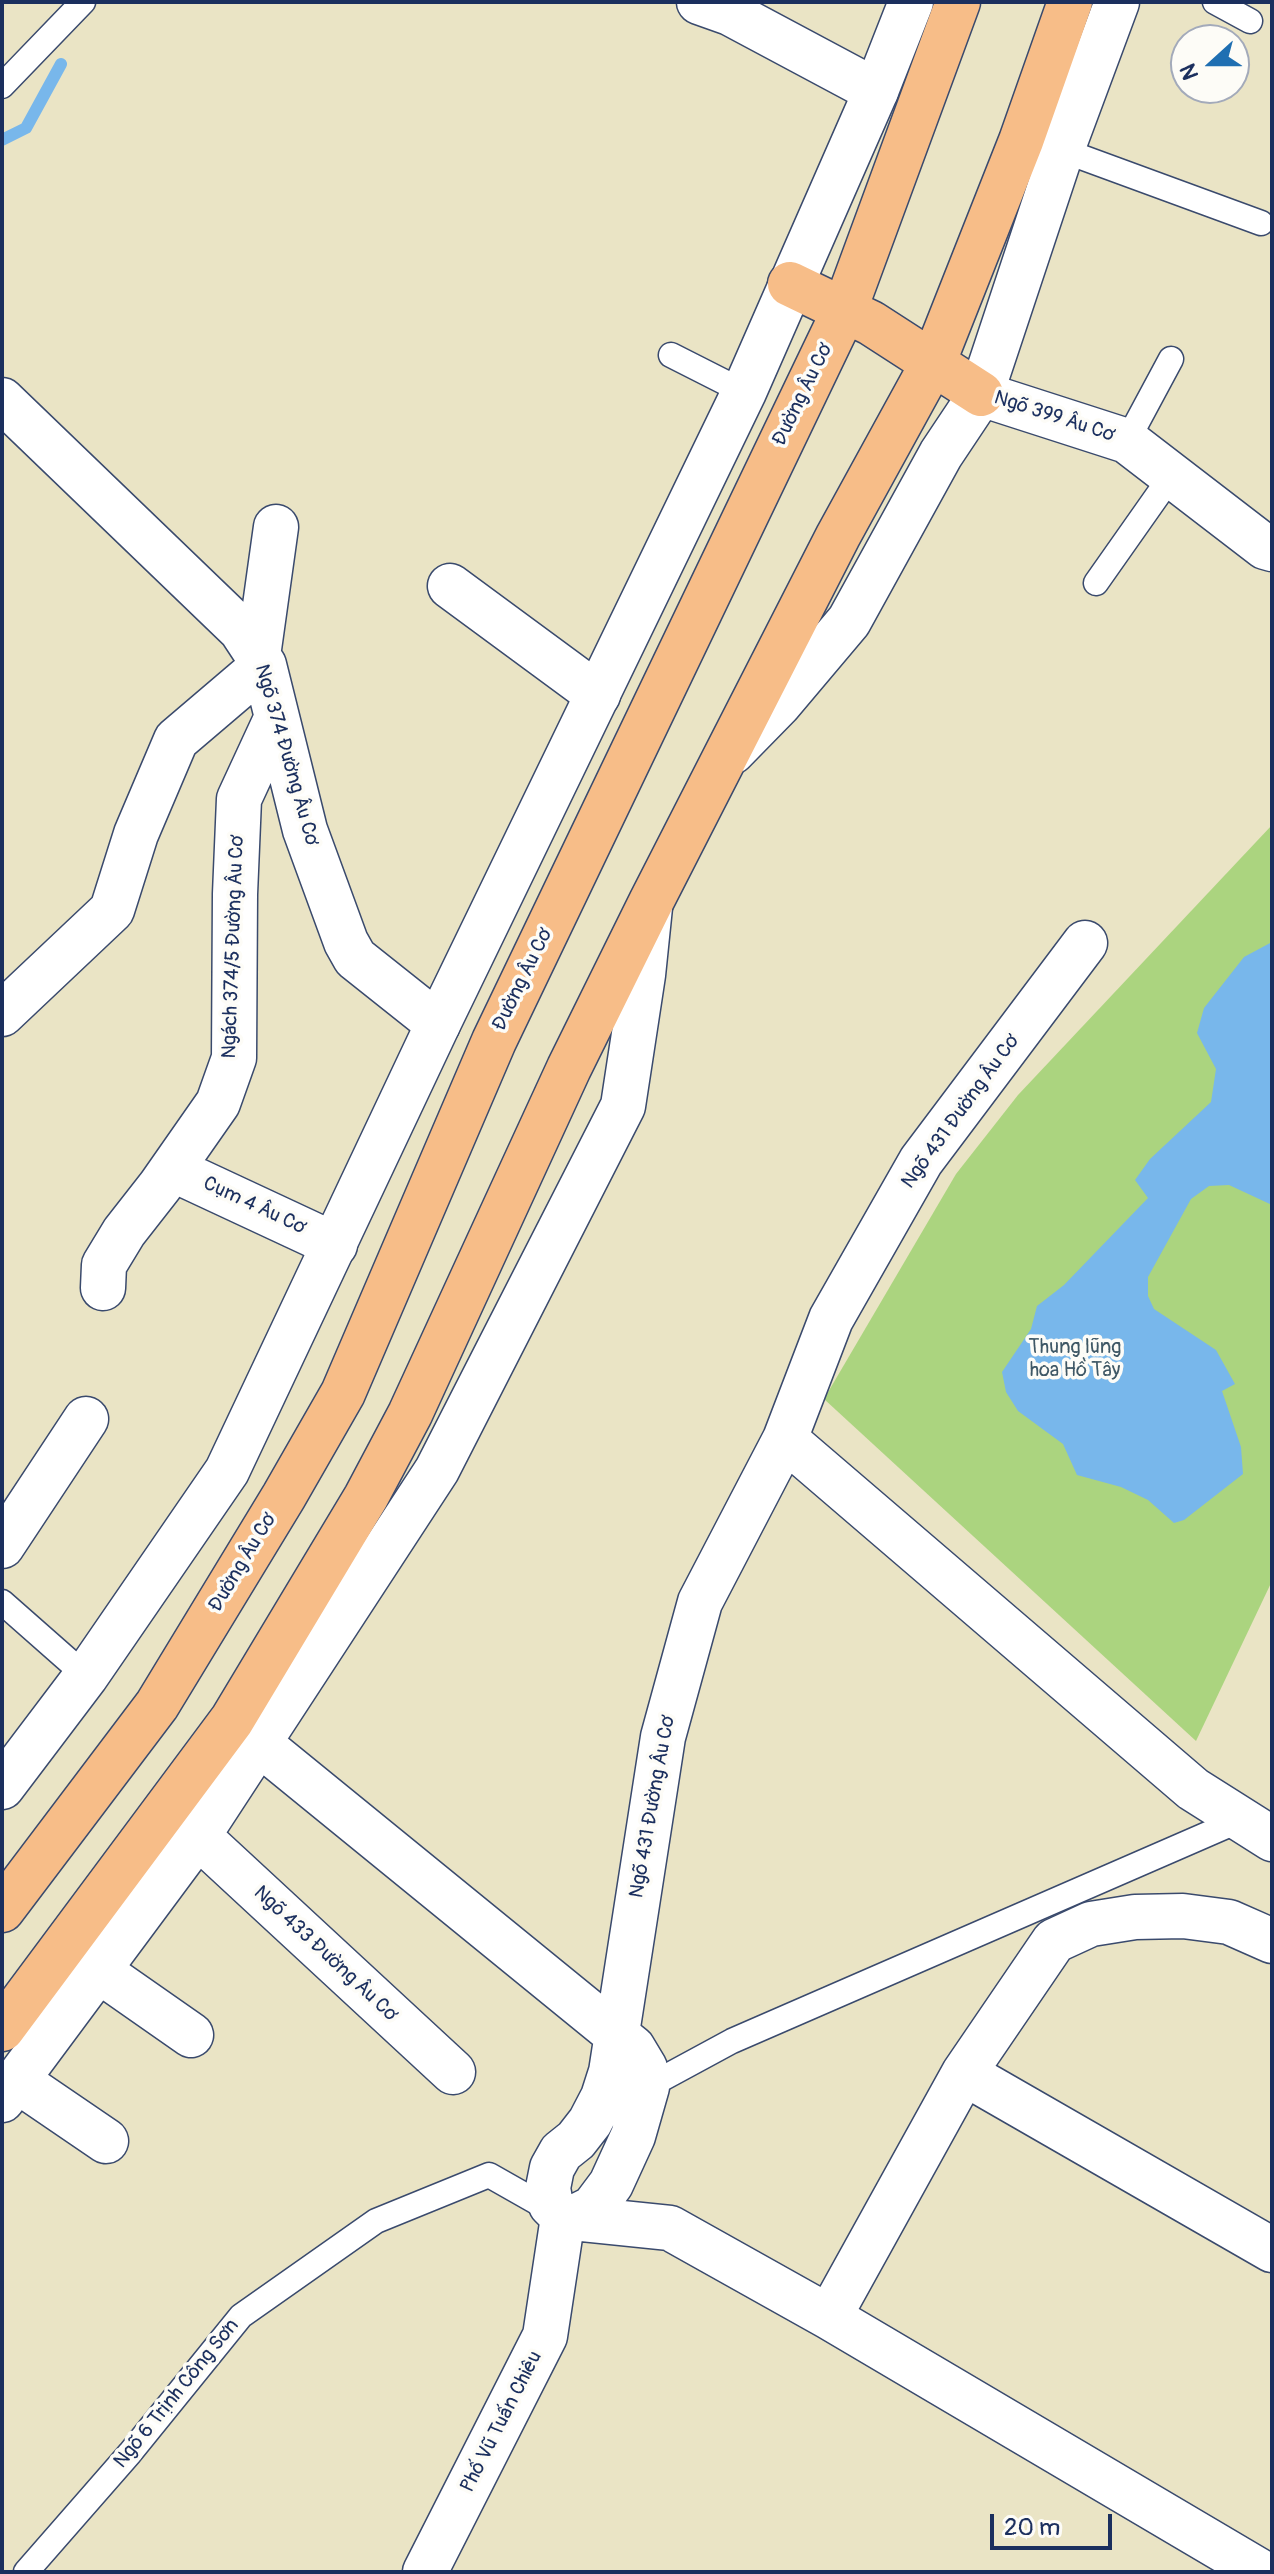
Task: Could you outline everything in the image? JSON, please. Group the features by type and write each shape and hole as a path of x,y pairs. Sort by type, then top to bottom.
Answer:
{"main road":[{"name":"Đường Âu Cơ","path":"2,1910 157,1705 343,1393 494,1041 845,309 958,2"},
{"path":"2,2029 246,1732 410,1414 569,1068 719,766 838,536 934,361 1021,141 1070,2"},
{"path":"790,284 845,309 934,361 981,394"}],"street":[{"path":"699,2 730,13 876,91"},
{"path":"2,1787 86,1676 227,1471 438,1024 744,392 876,91 911,2"},
{"path":"719,766 779,704 849,621 941,454 981,394 1062,150 1117,2"},
{"name":"Ngõ 399 Âu Cơ","path":"981,394 1127,441 1265,547 1272,549"},
{"name":"Ngõ 374 Đường Âu Cơ","path":"2,400 241,630 261,660 305,830 350,950 355,958 438,1024"},
{"path":"2,1014 112,910 136,834 176,740 261,660 276,527"},
{"path":"450,586 598,695"},
{"name":"Ngách 374/5 Đường Âu Cơ","path":"103,1288 104,1265 124,1232 218,1103 234,1058 239,799 276,719"},
{"path":"106,2141 10,2091 198,1836 246,1732 437,1470 623,1106 651,902"},
{"name":"Ngõ 431 Đường Âu Cơ","path":"563,2217 551,2205 548,2188 552,2168 561,2152 576,2140 590,2122 611,2072 663,1737 700,1602 785,1439 831,1319 921,1161 1085,943"},
{"name":"Cụm 4 Âu Cơ","path":"172,1169 335,1245"},
{"path":"2,1546 86,1419"},
{"path":"785,1439 1193,1789 1256,1830"},
{"path":"246,1732 633,2048 645,2068 647,2087 633,2136 611,2184 593,2208 577,2216 563,2217"},
{"name":"Ngõ 433 Đường Âu Cơ","path":"198,1836 453,2072"},
{"path":"829,2317 964,2073 1054,1941 1091,1924 1135,1917 1183,1916 1229,1922 1272,1941"},
{"path":"98,1970 191,2035"},
{"path":"964,2073 1272,2250"},
{"path":"563,2217 670,2228 829,2317 1261,2572"},
{"name":"Phố Vũ Tuấn Chiêu","path":"425,2572 545,2336 563,2217"}],"lane":[{"path":"2,86 83,2"},
{"path":"1215,2 1250,21"},
{"path":"1062,150 1261,223"},
{"path":"671,355 744,392"},
{"path":"1127,441 1171,359"},
{"path":"1096,583 1172,475"},
{"path":"5,1611 86,1676"},
{"path":"647,2087 732,2041 1256,1830"},
{"name":"Ngõ 6 Trịnh Công Sơn","path":"26,2572 130,2453 241,2316 376,2221 489,2175 563,2217"}],"green space":[{"name":"Thung lũng hoa Hồ Tây","path":"1272,825 1272,1581 1196,1741 824,1399 956,1174 1018,1095"}],"water":[{"path":"1272,942 1272,1205 1229,1185 1209,1186 1191,1199 1148,1277 1148,1296 1154,1309 1216,1350 1235,1384 1222,1391 1241,1447 1243,1474 1184,1520 1174,1523 1148,1500 1121,1487 1077,1475 1063,1444 1018,1411 1006,1392 1002,1372 1031,1329 1037,1306 1064,1285 1148,1198 1135,1180 1150,1159 1211,1102 1216,1069 1197,1033 1204,1008 1244,957"}],"waterway":[{"path":"2,140 26,128 61,64"}]}
